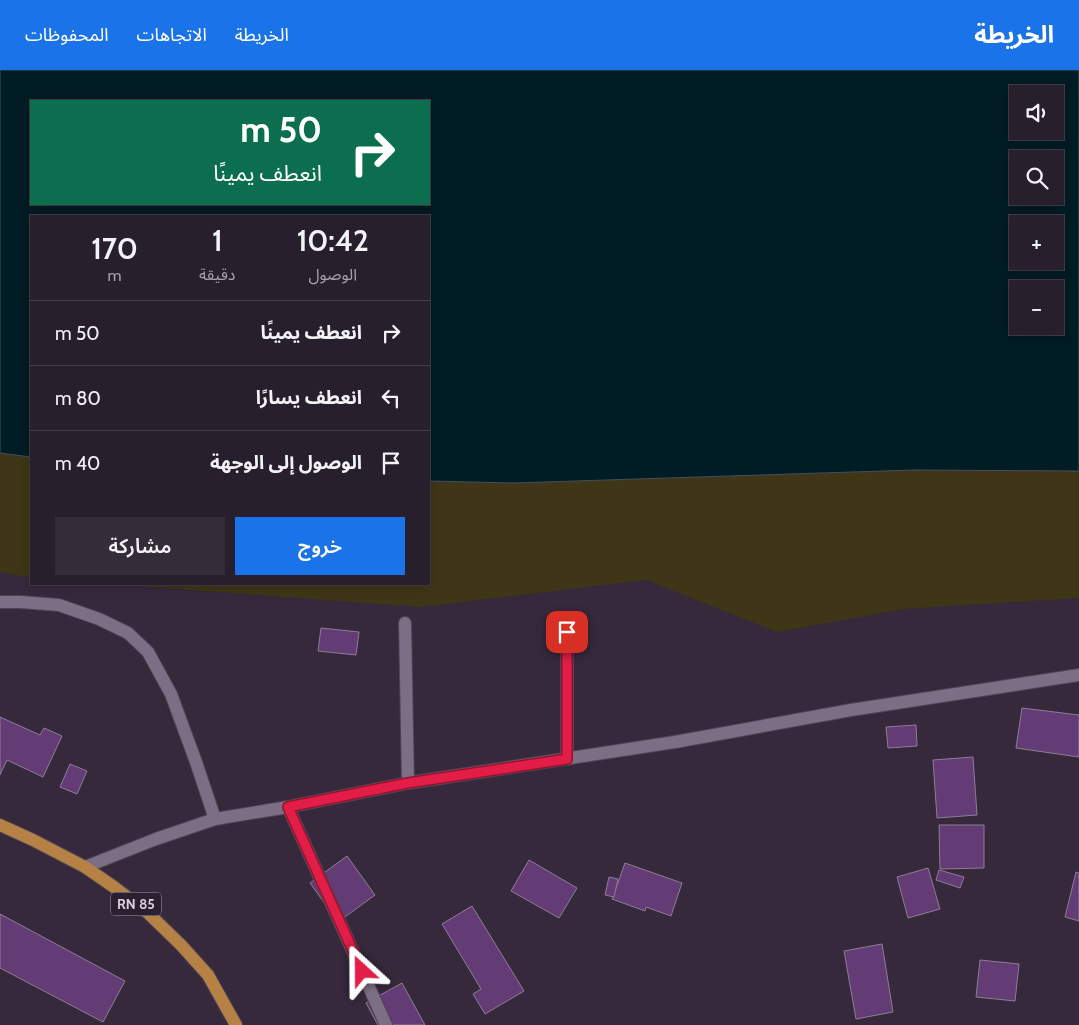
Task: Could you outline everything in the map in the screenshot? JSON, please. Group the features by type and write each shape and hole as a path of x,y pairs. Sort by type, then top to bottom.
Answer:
{"main road":[{"name":"RN 85","path":"0,825 85,867 148,914 181,945 208,975 236,1025"}],"street":[{"path":"0,602 59,605 99,619 128,634 148,652 171,694 215,819"},
{"path":"405,623 408,783"},
{"path":"567,632 567,759"},
{"path":"85,867 156,839 215,819 288,807 408,783 675,742 851,710 1079,675"},
{"path":"288,807 386,1025"}],"sand":[{"path":"0,453 30,457 30,578 0,572"},
{"path":"914,470 1079,471 1079,598 903,609 777,632 646,580 421,607 124,585 430,585 430,481 514,483"}],"water":[{"path":"0,70 1079,70 1079,471 914,470 514,483 430,481 430,215 30,215 30,457 0,453"}],"building":[{"path":"321,628 359,632 356,655 318,651"},
{"path":"1022,708 1079,715 1079,757 1016,748"},
{"path":"0,717 40,735 44,728 62,736 43,777 7,760 0,775"},
{"path":"916,725 917,746 888,748 886,727"},
{"path":"973,757 977,815 937,818 933,760"},
{"path":"70,764 87,771 77,794 60,787"},
{"path":"939,825 984,825 984,868 940,869"},
{"path":"347,856 375,895 338,922 310,883"},
{"path":"529,860 577,888 559,918 511,891"},
{"path":"625,863 682,883 671,916 646,907 645,911 612,899"},
{"path":"928,868 940,909 908,918 897,877"},
{"path":"939,870 964,877 960,888 936,880"},
{"path":"1076,872 1079,873 1079,921 1065,917"},
{"path":"609,877 618,879 614,897 605,895"},
{"path":"472,906 524,991 485,1014 473,994 481,989 442,924"},
{"path":"0,914 125,981 103,1022 0,968"},
{"path":"882,944 893,1012 856,1019 844,951"},
{"path":"980,960 1019,964 1015,1001 976,997"},
{"path":"402,983 425,1025 378,1025 366,1003"}],"route":[{"path":"362,971 288,807 408,783 567,759 567,632"}]}
